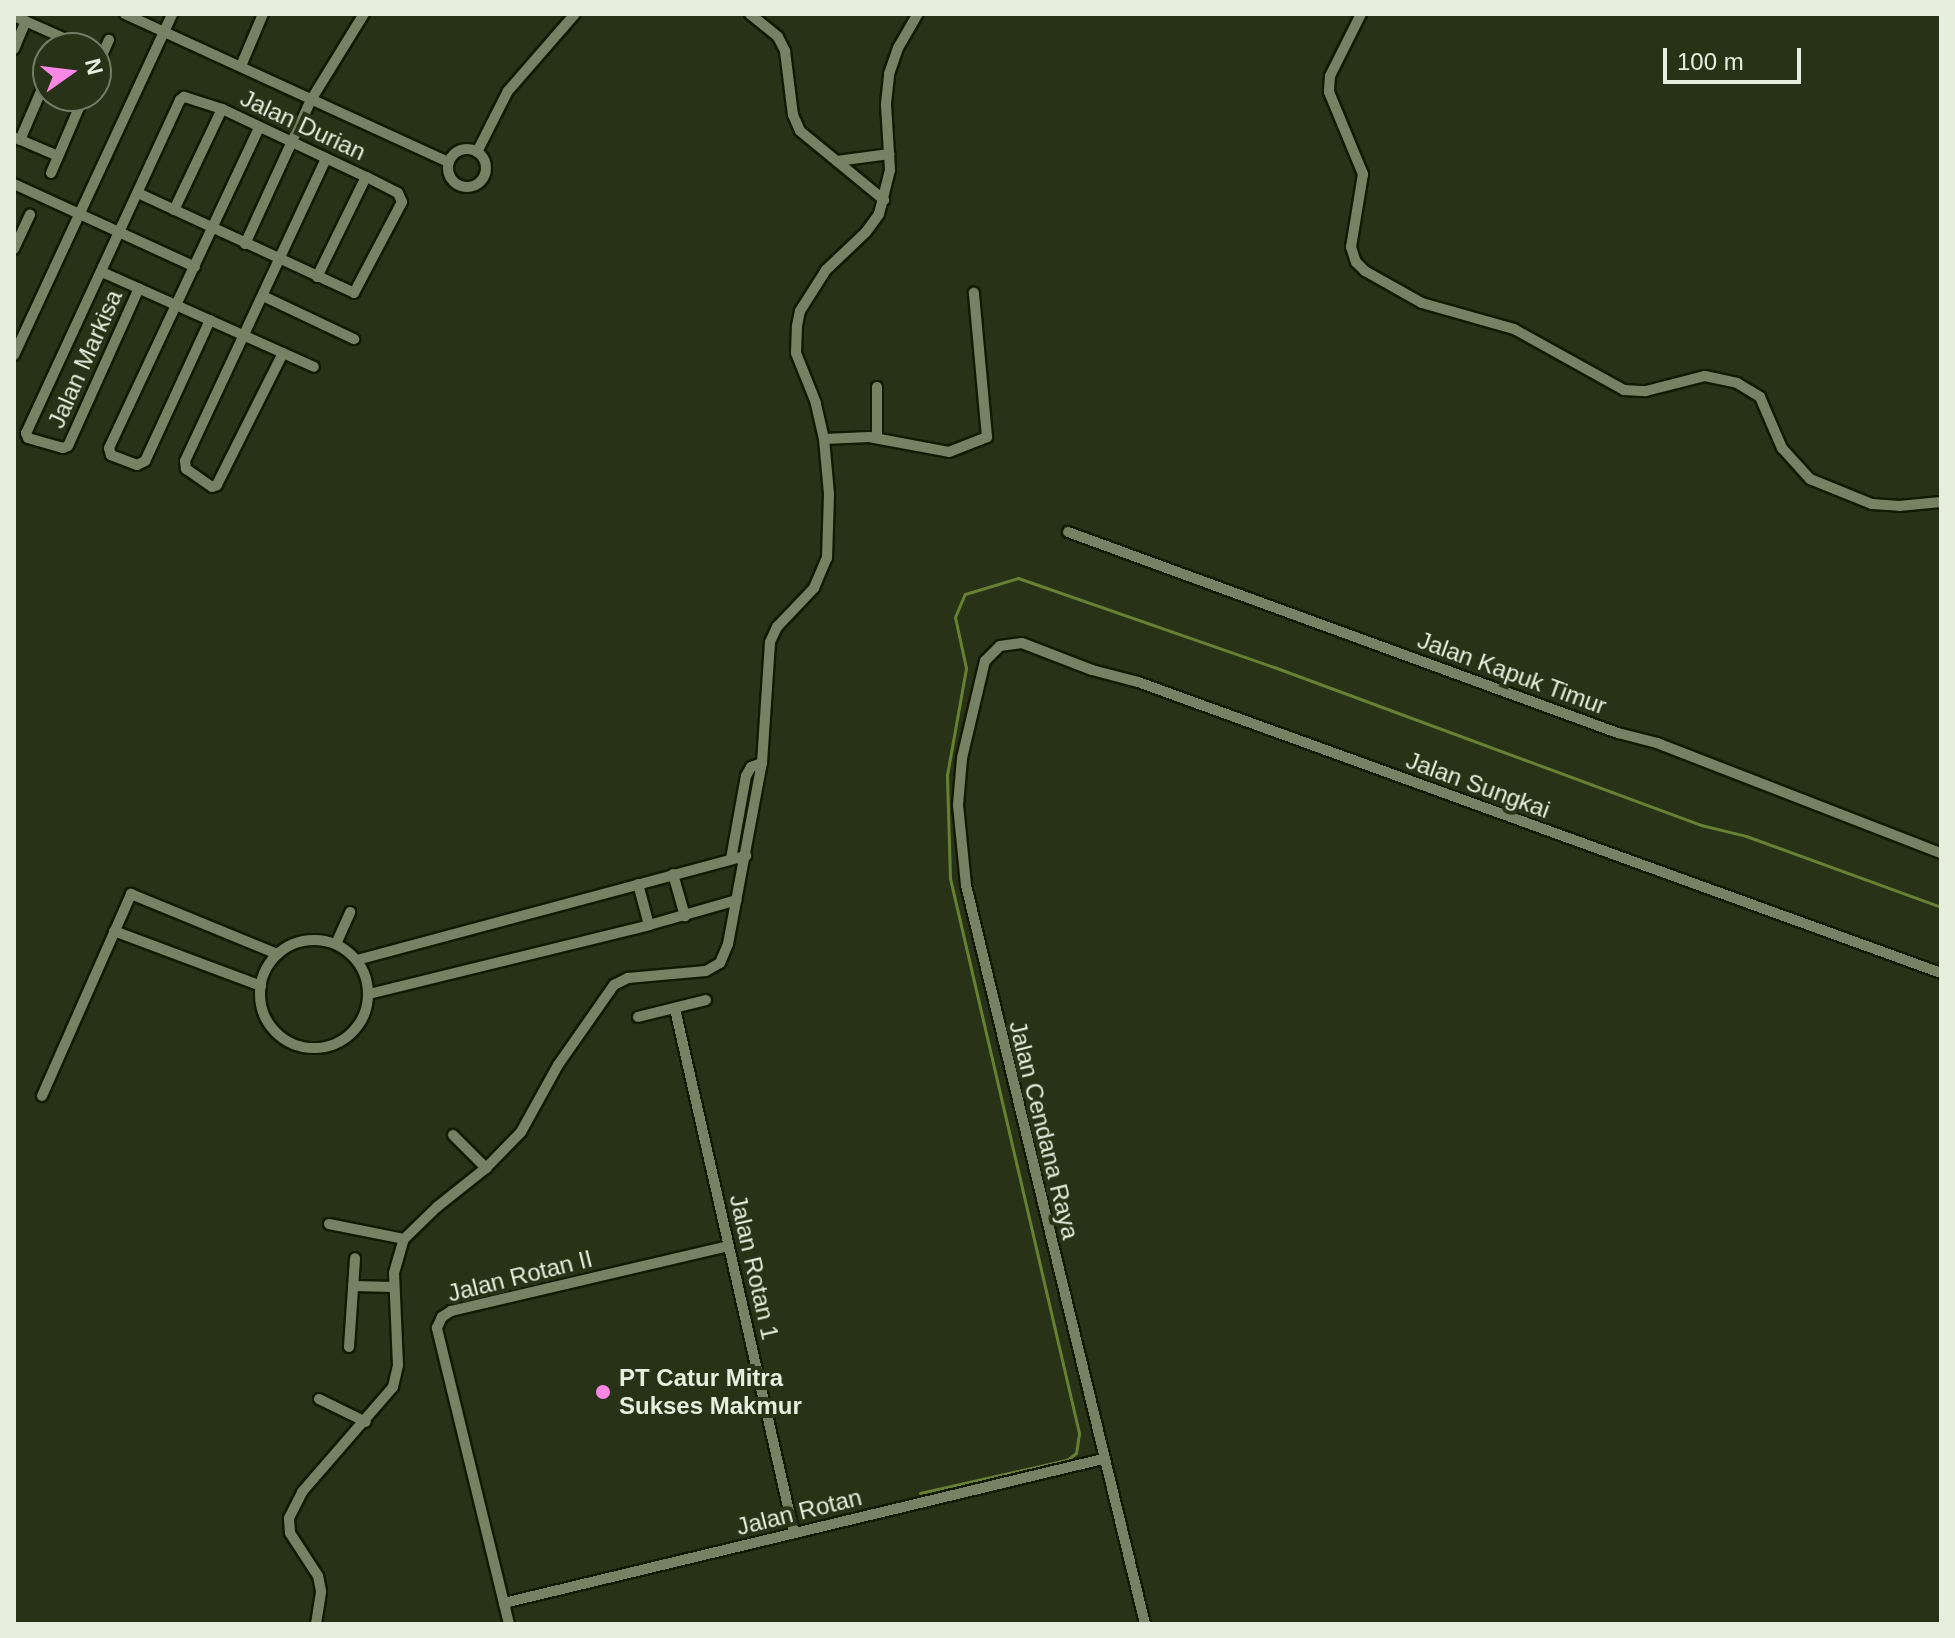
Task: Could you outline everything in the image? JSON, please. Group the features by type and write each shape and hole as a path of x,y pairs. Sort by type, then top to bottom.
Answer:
{"street":[{"path":"125,14 449,162"},
{"path":"14,355 172,14"},
{"path":"241,66 263,14"},
{"path":"245,244 311,100 364,14"},
{"path":"477,152 508,91 575,14"},
{"path":"750,14 778,37 785,51 795,124 811,143 884,200"},
{"path":"316,1624 320,1583 290,1533 289,1518 302,1492 366,1422 389,1394 397,1377 394,1287 404,1239 437,1207 486,1168 528,1122 558,1065 614,985 628,978 706,971 717,966 728,944 762,763 770,642 777,627 814,588 825,571 829,494 824,439 816,403 796,353 800,311 826,270 873,223 884,200 890,154 886,104 889,74 895,53 918,14"},
{"path":"1361,14 1329,83 1331,100 1363,174 1351,247 1356,262 1365,271 1422,303 1514,329 1624,390 1646,391 1705,376 1737,383 1760,397 1782,448 1810,479 1872,504 1899,506 1941,502"},
{"path":"14,16 44,32"},
{"path":"14,49 26,21"},
{"name":"Jalan Durian","path":"138,193 184,97 222,109 366,177 401,197 402,202 357,292 317,277"},
{"path":"32,108 17,138 58,156"},
{"path":"174,210 222,109"},
{"path":"51,173 77,112"},
{"path":"210,320 145,461 137,465 111,455 109,448 259,128"},
{"path":"463,149 477,152 486,164 485,174 471,187 453,181 449,162 463,149"},
{"path":"837,161 890,154"},
{"path":"283,353 217,485 212,487 186,469 185,461 326,158"},
{"path":"314,367 102,272 138,193 317,277 366,177"},
{"path":"14,184 195,267"},
{"path":"14,249 17,233 30,215"},
{"name":"Jalan Markisa","path":"102,272 26,433 28,438 63,448 68,446 139,288"},
{"path":"824,439 877,438 949,452 987,437 974,293"},
{"path":"263,296 354,339"},
{"path":"877,387 877,438"},
{"name":"Jalan Kapuk Timur","path":"1068,532 1618,733 1657,743 1941,853"},
{"name":"Jalan Sungkai","path":"1000,646 1022,643 1138,682 1941,973"},
{"name":"Jalan Cendana Raya","path":"1000,646 985,661 962,758 958,805 966,885 1145,1624"},
{"path":"731,859 746,776 751,767 762,763"},
{"path":"357,960 746,856"},
{"path":"673,874 685,916"},
{"path":"638,884 649,925"},
{"path":"42,1096 114,931 134,893 277,954"},
{"path":"369,994 685,916 737,900"},
{"path":"336,944 350,912"},
{"path":"114,931 261,986"},
{"path":"318,940 336,944 357,960 366,976 369,994 363,1020 352,1034 328,1047 311,1049 293,1044 272,1028 263,1012 261,986 266,969 277,954 300,942 318,940"},
{"path":"638,1017 706,1000"},
{"name":"Jalan Rotan 1","path":"675,1009 794,1533"},
{"path":"453,1135 486,1168"},
{"path":"329,1224 404,1239"},
{"name":"Jalan Rotan II","path":"509,1624 437,1328 442,1317 451,1311 729,1246"},
{"path":"349,1347 355,1258"},
{"path":"353,1286 394,1287"},
{"path":"319,1399 366,1422"},
{"name":"Jalan Rotan","path":"504,1603 1103,1459"}],"waterway":[{"path":"920,1493 1067,1460 1076,1453 1079,1433 950,878 947,775 966,668 955,617 965,594 1018,578 1274,667 1701,825 1746,836 1941,907"}],"place":[{"name":"PT Catur Mitra Sukses Makmur","path":"603,1392"}]}
